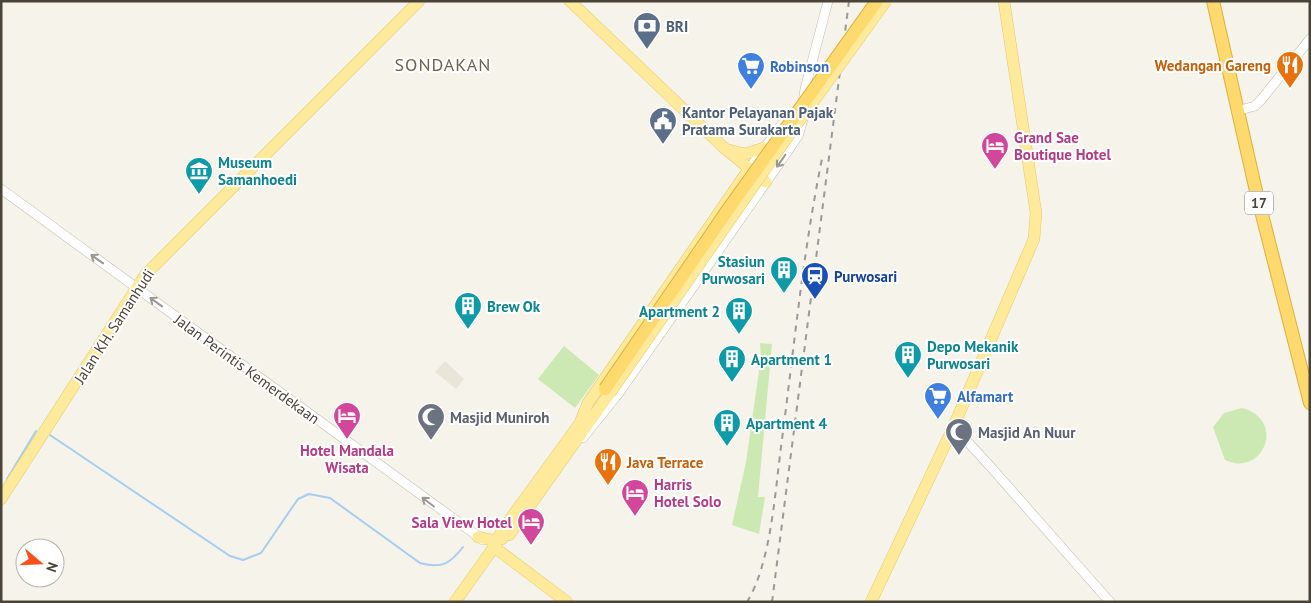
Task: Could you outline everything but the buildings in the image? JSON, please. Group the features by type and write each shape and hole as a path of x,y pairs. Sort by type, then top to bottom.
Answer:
{"highway":[{"path":"608,391 727,211 877,1"},
{"name":"17","path":"1213,1 1249,107"},
{"name":"17","path":"1219,1 1249,107 1250,151 1310,403"},
{"name":"17","path":"1250,151 1310,376"}],"main road":[{"name":"Jalan KH. Samanhudi","path":"1,499 137,288 158,260 419,1"},
{"path":"570,1 725,148 766,182"},
{"path":"455,602 572,448 608,391 886,1"},
{"path":"871,602 952,430 1036,231 1036,213 1004,1"},
{"path":"725,148 745,154 764,148"},
{"path":"582,420 592,397 749,169"},
{"path":"501,540 582,420 608,391"},
{"path":"483,563 484,551 479,537 501,540"},
{"path":"501,540 513,561 567,602"},
{"path":"501,540 513,561"},
{"path":"483,563 495,558 513,561"}],"street":[{"path":"572,448 591,430 619,393 798,136 803,118 803,96 828,1"},
{"path":"1249,107 1310,39"},
{"path":"749,169 803,96"},
{"path":"792,111 801,112 803,118"},
{"name":"Jalan Perintis Kemerdekaan","path":"1,189 479,537"},
{"path":"952,430 966,440 989,464 1110,602"}],"shaded area":[{"path":"445,361 464,379 456,389 435,372"}],"green space":[{"path":"760,343 772,344 758,497 765,497 759,534 732,525 746,462 761,357"},
{"path":"564,346 599,375 575,408 538,379"},
{"path":"1242,408 1256,414 1264,424 1266,434 1265,445 1259,455 1250,461 1238,463 1225,460 1213,427 1224,413"}],"waterway":[{"path":"7,479 36,431"},
{"path":"50,435 230,556 243,560 261,553 298,499 309,494 330,498 420,563 427,565 444,564 454,558 463,547"}],"railway":[{"path":"772,602 849,1"},
{"path":"747,602 762,568 771,527 804,263 823,154"}],"place":[{"name":"BRI","path":"647,50"},
{"name":"Wedangan Gareng","path":"1290,89"},
{"name":"Robinson","path":"751,90"},
{"name":"Kantor Pelayanan Pajak Pratama Surakarta","path":"663,145"},
{"name":"Grand Sae Boutique Hotel","path":"995,170"},
{"name":"Museum Samanhoedi","path":"199,195"},
{"name":"Stasiun Purwosari","path":"784,294"},
{"name":"Purwosari","path":"815,300"},
{"name":"Brew Ok","path":"468,330"},
{"name":"Apartment 2","path":"739,335"},
{"name":"Depo Mekanik Purwosari","path":"908,379"},
{"name":"Apartment 1","path":"732,383"},
{"name":"Alfamart","path":"938,420"},
{"name":"Hotel Mandala Wisata","path":"347,440"},
{"name":"Masjid Muniroh","path":"431,441"},
{"name":"Apartment 4","path":"727,447"},
{"name":"Masjid An Nuur","path":"959,456"},
{"name":"Java Terrace","path":"608,486"},
{"name":"Harris Hotel Solo","path":"635,517"},
{"name":"Sala View Hotel","path":"531,546"}],"district":[{"name":"SONDAKAN","path":"443,64"}]}
